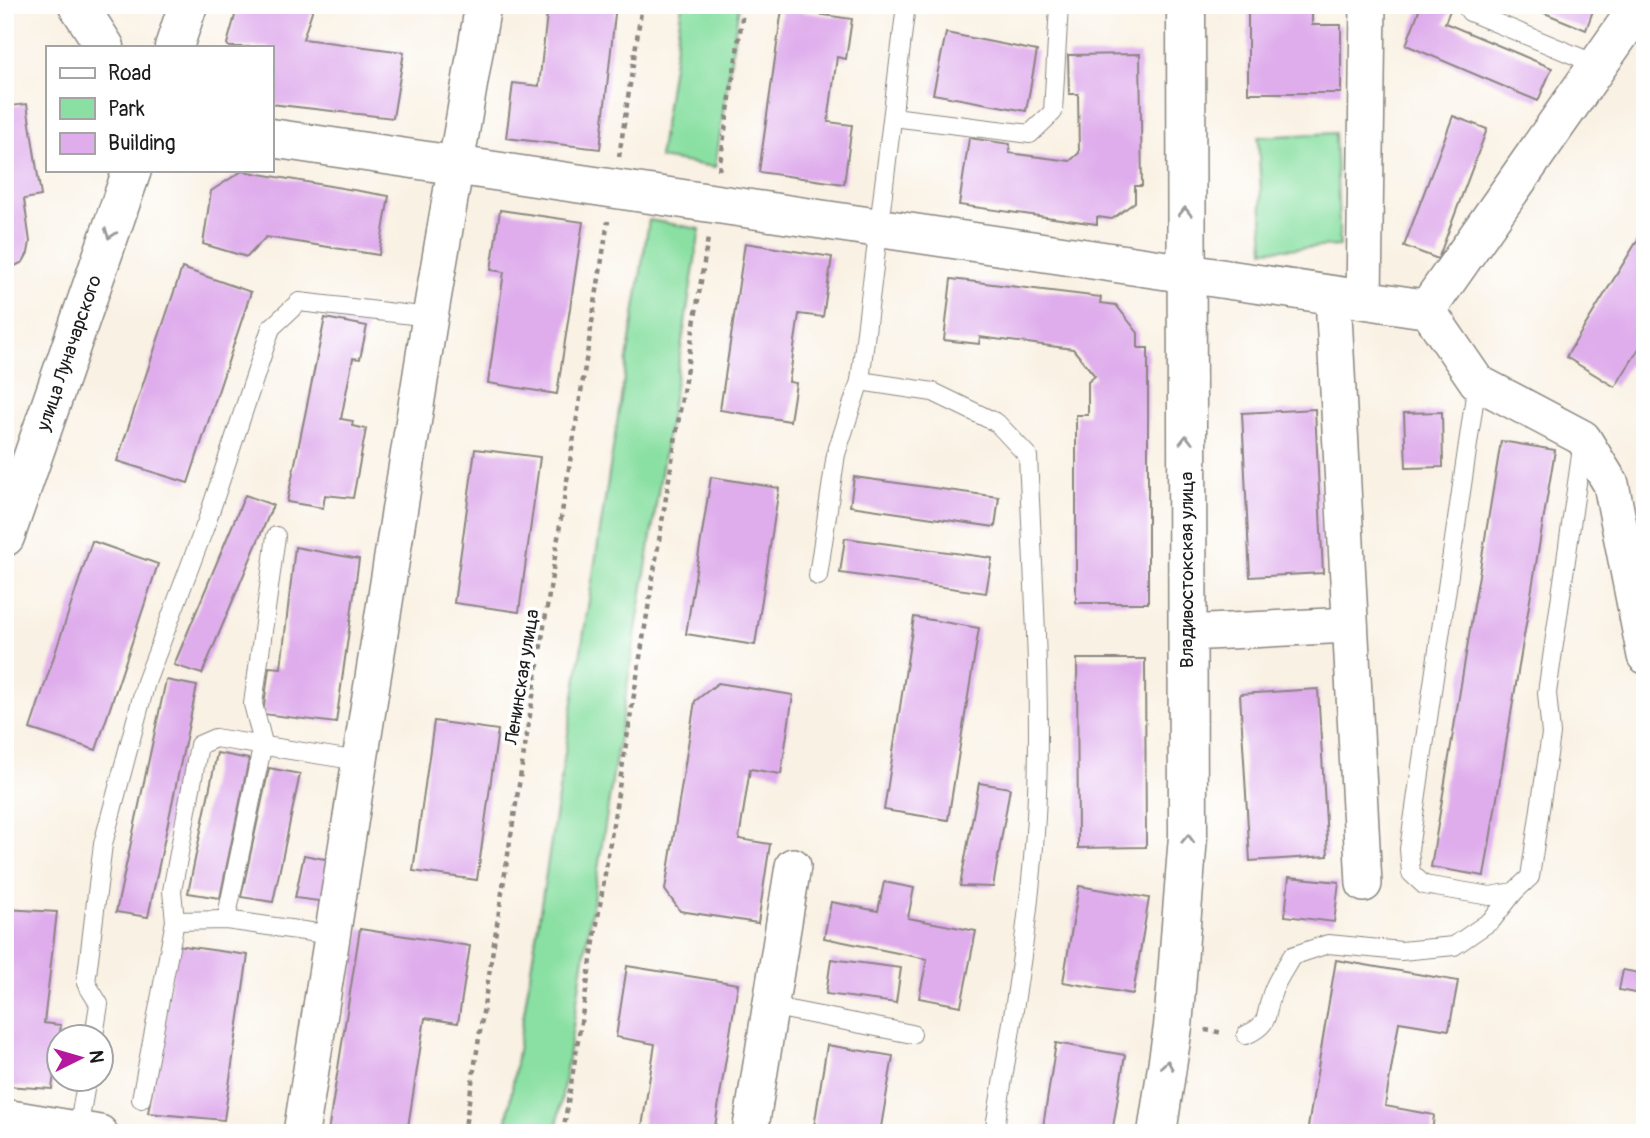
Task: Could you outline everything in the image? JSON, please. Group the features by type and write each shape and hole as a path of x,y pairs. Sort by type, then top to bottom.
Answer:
{"street":[{"path":"78,5 104,46"},
{"path":"174,46 188,5"},
{"path":"301,1133 430,317 458,168 483,5"},
{"name":"Владивостокская улица","path":"1157,1133 1173,1027 1184,919 1188,836 1186,5"},
{"path":"1364,884 1350,625 1349,298 1368,5"},
{"path":"1427,309 1640,5"},
{"path":"273,138 458,168 1427,309 1477,382 1583,438 1611,484 1645,656"},
{"name":"улица Луначарского","path":"5,537 131,172"},
{"path":"1187,633 1350,625"},
{"path":"750,1133 793,866"},
{"path":"5,1117 85,1132"}],"lane":[{"path":"818,576 836,454 859,381 906,5"},
{"path":"893,117 1030,134 1053,111 1059,5"},
{"path":"1465,5 1471,12 1598,65"},
{"path":"96,1023 99,1004 86,984 103,844 146,682 207,520 271,328 299,302 430,317"},
{"path":"859,381 933,392 997,423 1028,456 1035,634 1036,817 1016,1003 994,1133"},
{"path":"1477,382 1409,849 1411,873 1424,885 1490,896 1514,892"},
{"path":"1246,1035 1259,1029 1269,1014 1272,992 1292,956 1328,944 1401,951 1454,946 1492,920 1530,877 1551,734 1547,694 1583,438"},
{"path":"226,920 263,744 253,704 276,536"},
{"path":"141,1099 175,921 172,891 199,745 215,738 359,761"},
{"path":"175,921 226,920 332,935"},
{"path":"769,1006 912,1034"},
{"path":"85,1132 87,1092"}],"path":[{"path":"620,148 642,5"},
{"path":"720,167 744,5"},
{"name":"Ленинская улица","path":"464,1133 608,226"},
{"path":"563,1133 709,227"}],"green space":[{"path":"682,5 739,5 715,167 659,158"},
{"path":"1335,133 1340,246 1264,250 1258,137"},
{"path":"649,220 700,229 556,1133 505,1133"}],"building":[{"path":"238,5 314,5 303,39 404,52 393,118 273,104 273,46 227,44"},
{"path":"548,5 616,5 600,149 506,138 513,83 539,86"},
{"path":"1248,5 1312,5 1312,25 1341,25 1341,93 1248,93"},
{"path":"1421,5 1452,5 1445,23 1552,68 1538,101 1406,45"},
{"path":"1525,5 1595,5 1586,30"},
{"path":"782,9 852,19 846,59 837,57 828,122 852,125 844,184 759,172"},
{"path":"946,33 1037,51 1026,111 933,94"},
{"path":"1140,54 1142,186 1135,186 1135,202 1112,219 1097,217 1097,224 959,205 969,138 1010,144 1009,153 1070,161 1079,153 1078,94 1069,94 1068,55"},
{"path":"5,84 10,106 27,104 41,196 24,199 30,242 28,253 23,262 5,271"},
{"path":"1453,116 1487,129 1438,259 1404,246"},
{"path":"1645,132 1645,147 1638,143"},
{"path":"240,172 248,172 389,196 379,255 266,237 247,257 203,244 211,191"},
{"path":"500,210 583,222 557,394 488,383 504,272 491,270"},
{"path":"1645,228 1645,339 1615,387 1566,357"},
{"path":"745,243 832,257 823,317 799,314 789,382 796,383 790,421 720,410"},
{"path":"182,268 251,292 188,483 117,461"},
{"path":"951,279 1101,297 1100,303 1116,305 1138,333 1138,348 1148,348 1148,603 1076,603 1076,415 1088,415 1088,382 1095,376 1073,349 980,337 979,344 944,340"},
{"path":"325,318 367,326 360,359 353,358 341,419 353,421 352,426 366,429 353,498 325,495 323,508 287,502"},
{"path":"1315,409 1323,573 1250,577 1242,413"},
{"path":"1442,412 1443,467 1406,468 1404,413"},
{"path":"1501,441 1555,450 1484,876 1431,867"},
{"path":"475,449 540,457 519,612 454,603"},
{"path":"711,477 779,488 755,645 686,634"},
{"path":"854,477 999,497 995,527 850,506"},
{"path":"245,495 273,505 202,674 174,665"},
{"path":"845,538 992,558 986,593 840,573"},
{"path":"92,541 158,564 96,750 30,729"},
{"path":"295,547 359,559 336,723 263,714 269,667 281,668"},
{"path":"914,617 979,628 948,820 884,810"},
{"path":"1077,659 1145,659 1146,847 1078,848"},
{"path":"166,680 197,686 148,917 116,912"},
{"path":"718,683 793,695 781,774 750,769 739,839 770,844 758,923 680,911 665,890 695,701"},
{"path":"1318,689 1328,856 1250,861 1240,694"},
{"path":"434,721 498,730 477,880 413,871"},
{"path":"217,753 249,759 220,898 188,893"},
{"path":"269,768 300,774 273,902 241,897"},
{"path":"979,783 1010,788 993,887 960,886"},
{"path":"304,855 335,861 326,902 295,898"},
{"path":"1289,877 1339,882 1334,922 1285,916"},
{"path":"884,882 914,888 908,918 976,931 961,1006 919,998 927,959 824,938 831,902 878,911"},
{"path":"1079,886 1149,898 1133,994 1063,982"},
{"path":"5,909 57,912 44,1023 46,1089 5,1086"},
{"path":"360,929 470,946 458,1023 425,1018 407,1133 328,1132"},
{"path":"177,945 248,955 224,1120 148,1113"},
{"path":"831,959 901,968 896,1003 826,994"},
{"path":"1336,960 1458,981 1449,1030 1399,1022 1385,1106 1434,1115 1432,1133 1307,1133"},
{"path":"627,966 738,984 714,1133 641,1133 655,1044 616,1037"},
{"path":"1623,970 1645,974 1645,995 1619,990"},
{"path":"1056,1043 1125,1055 1112,1133 1042,1133"},
{"path":"827,1045 893,1056 880,1133 813,1133"}]}
